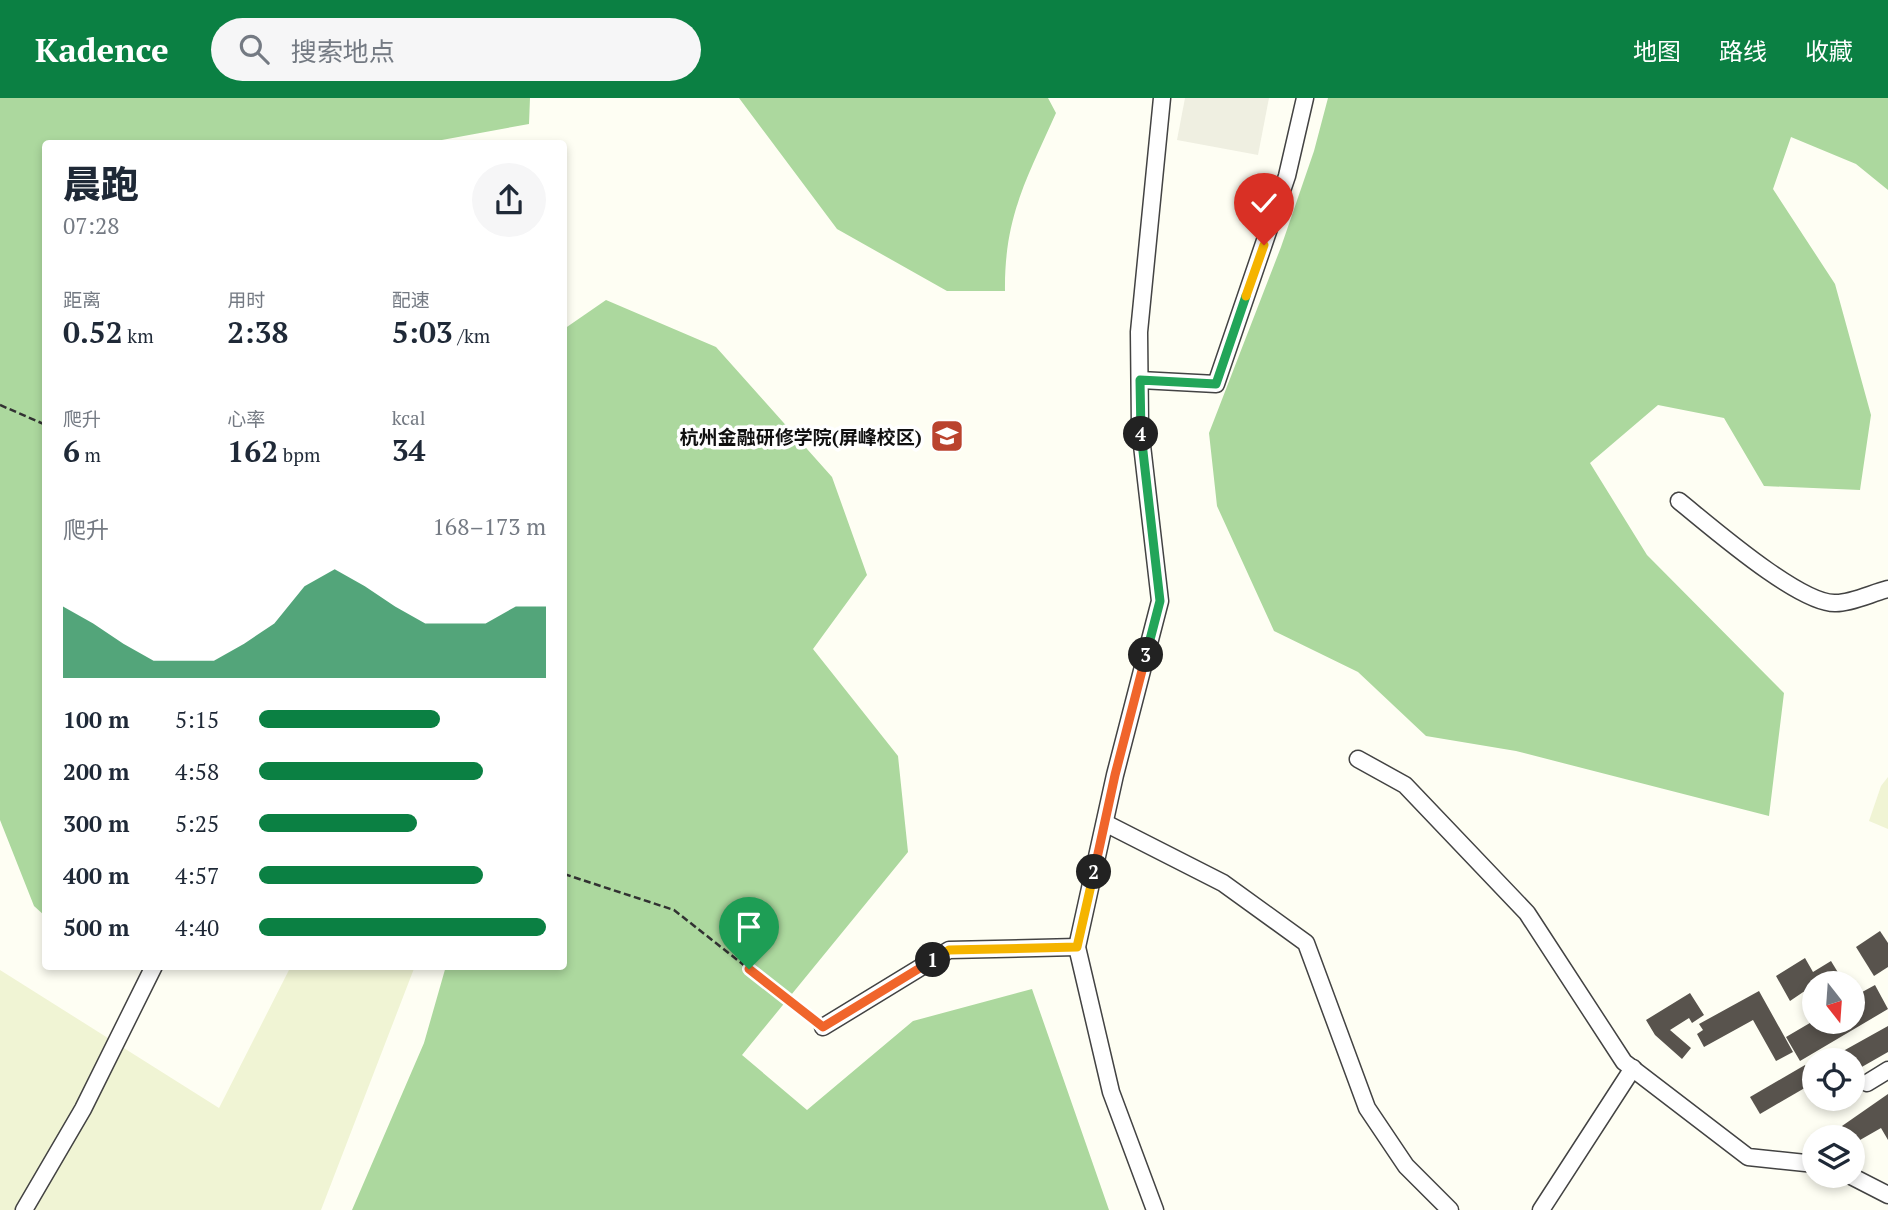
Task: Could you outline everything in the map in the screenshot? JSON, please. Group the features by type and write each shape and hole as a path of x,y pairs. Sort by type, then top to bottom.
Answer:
{"street":[{"path":"1155,1210 1111,1092 1077,947 1160,601 1140,428 1139,332 1162,98"},
{"path":"1140,380 1216,384 1287,176 1306,98"},
{"path":"1679,501 1764,570 1819,599 1835,604 1888,589"},
{"path":"1358,759 1405,785 1527,913 1625,1062 1748,1157 1802,1163"},
{"path":"1105,823 1223,883 1306,943 1367,1108 1406,1166 1450,1210"},
{"path":"823,1027 949,950 1077,947"},
{"path":"24,1210 83,1109 151,970"},
{"path":"1541,1210 1633,1068"},
{"path":"1867,1083 1888,1070"},
{"path":"1865,1180 1888,1179"},
{"path":"1865,1184 1888,1195"}],"path":[{"path":"0,405 42,423"},
{"path":"567,875 674,910 823,1027"}],"green space":[{"path":"0,98 530,98 529,124 442,140 42,140 42,913 34,906 0,820"},
{"path":"739,98 1048,98 1056,113 1027,178 1013,219 1008,241 1005,291 947,291 837,229"},
{"path":"1328,98 1888,98 1888,190 1856,164 1791,137 1773,189 1835,284 1871,415 1860,490 1764,486 1724,418 1658,405 1590,463 1647,555 1784,693 1769,816 1516,751 1426,736 1358,672 1274,631 1217,506 1209,433 1281,247 1314,151"},
{"path":"606,300 716,347 832,477 867,575 813,649 898,756 908,852 742,1055 807,1110 913,1021 1032,989 1109,1210 352,1210 424,1043 445,970 567,970 567,327"},
{"path":"1888,777 1888,829 1869,821 1881,786"},
{"path":"0,970 219,1108 289,970 413,970 321,1210 0,1210"}],"shaded area":[{"path":"1185,98 1269,98 1258,155 1177,140"}],"building":[{"path":"1880,931 1888,943 1888,967 1874,976 1856,947"},
{"path":"1805,958 1812,971 1802,971 1802,993 1790,1001 1776,976"},
{"path":"1831,961 1837,971 1815,971"},
{"path":"1875,985 1888,1009 1866,1022 1866,990"},
{"path":"1759,991 1793,1052 1776,1061 1753,1020 1704,1047 1697,1034 1703,1030 1699,1024"},
{"path":"1690,993 1704,1015 1692,1023 1689,1018 1670,1030 1691,1048 1682,1059 1655,1035 1646,1020"},
{"path":"1888,1026 1888,1052 1865,1065 1865,1048 1849,1048"},
{"path":"1802,1028 1802,1034 1846,1034 1822,1048 1802,1048 1800,1061 1786,1037"},
{"path":"1802,1067 1802,1090 1760,1114 1750,1097"},
{"path":"1888,1094 1888,1140 1881,1128 1865,1137 1865,1125 1843,1125"}],"place":[{"name":"杭州金融研修学院(屏峰校区)","path":"947,436"}],"route":[{"path":"749,969 823,1027 949,950 1077,947 1115,775 1160,601 1140,428 1140,380 1216,384 1264,245"}]}
